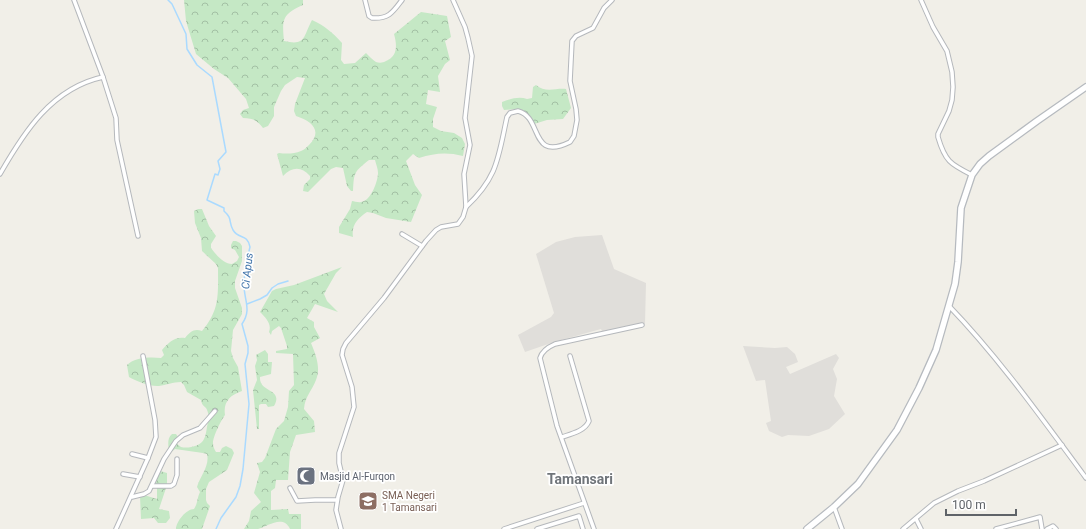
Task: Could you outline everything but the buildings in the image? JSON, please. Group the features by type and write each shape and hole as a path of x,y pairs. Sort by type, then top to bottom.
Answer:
{"main road":[{"path":"807,529 834,507 858,484 897,430 919,388 936,350 955,284 958,262 961,208 972,175 980,164 989,156 1086,87"}],"street":[{"path":"74,0 116,118 117,140 138,236"},
{"path":"365,0 369,16 376,19 388,16 402,0"},
{"path":"341,529 337,514 337,500 343,480 339,463 339,453 354,407 352,387 343,358 342,349 384,298 422,246 436,230 441,227 454,225 460,222 466,207 464,174 470,145 465,118 472,56 467,32 453,0"},
{"path":"466,207 479,195 495,169 507,117 510,113 518,111 526,115 542,142 550,148 570,142 576,128 577,114 570,81 572,41 576,36 593,28 604,8 612,0"},
{"path":"921,0 933,27 947,51 952,72 952,100 949,112 938,134 938,138 950,162 954,166 972,175"},
{"path":"0,174 21,139 41,113 58,97 73,88 88,81 102,77"},
{"path":"402,234 422,246"},
{"path":"949,306 970,328 1086,478"},
{"path":"594,529 557,426 540,364 541,354 550,346 555,344 642,325"},
{"path":"116,529 132,497 156,437 156,426 144,356"},
{"path":"562,437 582,429 587,426 590,421 570,356"},
{"path":"132,497 146,494 151,489 164,459 176,441 183,435 204,426 215,411"},
{"path":"903,529 934,503 1062,446"},
{"path":"132,454 148,458"},
{"path":"152,486 171,486 174,484 177,475 178,459"},
{"path":"123,474 140,477"},
{"path":"290,488 298,501 337,500"},
{"path":"504,529 584,503"},
{"path":"834,507 842,529"},
{"path":"538,529 579,516 583,529"},
{"path":"996,529 1040,517 1042,529"},
{"path":"916,519 921,529"},
{"path":"1047,529 1053,526 1056,529"}],"shaded area":[{"path":"602,235 614,269 646,283 645,324 603,333 601,329 525,352 518,335 551,317 554,313 536,254 556,242 575,237"},
{"path":"743,346 775,348 787,347 795,354 798,362 786,367 790,374 836,354 839,358 833,369 837,379 834,396 845,414 829,429 809,436 788,435 782,437 769,431 766,423 771,421 765,380 756,381"}],"green space":[{"path":"184,0 303,0 303,5 291,11 285,18 283,28 284,41 296,42 303,39 312,20 328,30 342,43 341,60 344,64 355,63 366,53 376,62 385,62 393,56 396,50 394,34 421,12 447,16 451,37 445,41 450,60 445,64 438,76 440,92 428,90 426,104 437,107 433,119 433,127 441,131 454,133 462,138 465,144 463,156 441,154 419,158 413,154 406,161 415,185 422,195 411,222 386,218 367,212 354,225 353,237 339,233 339,227 350,209 352,201 365,201 373,190 377,181 378,173 375,160 369,160 360,167 355,176 353,191 351,191 347,186 343,168 336,167 331,169 308,192 303,191 304,185 310,179 310,176 307,173 300,169 293,169 283,176 277,154 302,151 309,145 315,135 314,127 307,121 296,116 294,111 295,104 305,78 297,77 285,85 274,107 274,116 268,126 263,128 254,120 243,118 240,114 243,110 249,108 246,99 228,78 196,54 186,21"},
{"path":"536,85 547,90 566,89 571,108 563,119 547,120 532,124 524,112 516,109 504,110 502,102 514,98 532,98 533,87"},
{"path":"202,209 209,226 216,236 211,244 211,248 220,259 232,264 237,261 239,257 235,250 231,248 233,241 240,243 242,246 242,261 235,281 235,288 242,308 242,314 233,330 231,351 238,367 242,391 231,397 226,403 225,415 219,424 213,440 214,449 216,452 220,452 222,448 226,446 232,449 234,453 227,470 209,482 206,489 206,500 210,506 202,529 176,529 176,526 182,516 195,507 200,492 197,487 198,483 206,467 208,458 207,454 175,449 169,454 169,438 172,434 176,434 178,437 176,439 176,443 184,448 200,443 206,434 209,420 208,412 201,400 187,392 181,382 152,386 129,377 127,365 134,360 161,358 164,355 162,350 169,343 178,338 185,338 194,330 202,331 212,316 218,294 218,268 216,264 202,251 201,238 195,223 194,211"},
{"path":"342,267 336,273 324,294 327,301 338,312 315,304 307,318 314,322 314,327 320,338 311,343 316,357 318,371 316,380 306,401 304,409 314,421 315,432 296,435 290,452 288,480 276,480 275,488 271,491 271,510 288,509 289,514 301,514 301,529 290,529 283,522 279,522 258,529 244,529 249,521 251,511 261,502 254,493 260,472 257,463 262,462 265,458 276,429 284,421 288,407 289,391 294,385 293,354 276,353 276,351 287,349 281,328 279,326 272,331 271,335 269,332 270,326 268,321 260,312 272,291 294,285"},
{"path":"265,350 268,354 268,362 272,362 271,374 260,377 261,382 263,386 274,393 276,400 274,406 268,407 266,404 259,405 259,429 257,429 253,390 257,380 255,366 257,360 256,355"},
{"path":"157,470 167,473 167,485 159,509 169,511 170,518 166,523 158,523 154,518 141,519 140,496 144,495 157,499 157,488 151,484"}],"waterway":[{"name":"Ci Apus","path":"168,0 172,4 186,34 187,49 197,65 212,77 226,152 218,161 220,169 218,175 215,174 207,200 224,208 233,230 235,233 245,238 250,247 244,280 247,314 242,324 248,346 245,364 249,404 243,469 240,486 236,497 221,518 216,529"},
{"path":"247,304 267,295 272,288 278,284 288,281"}],"place":[{"name":"Masjid Al-Furqon","path":"306,476"},
{"name":"SMA Negeri 1 Tamansari","path":"368,501"}],"district":[{"name":"Tamansari","path":"580,479"}]}
